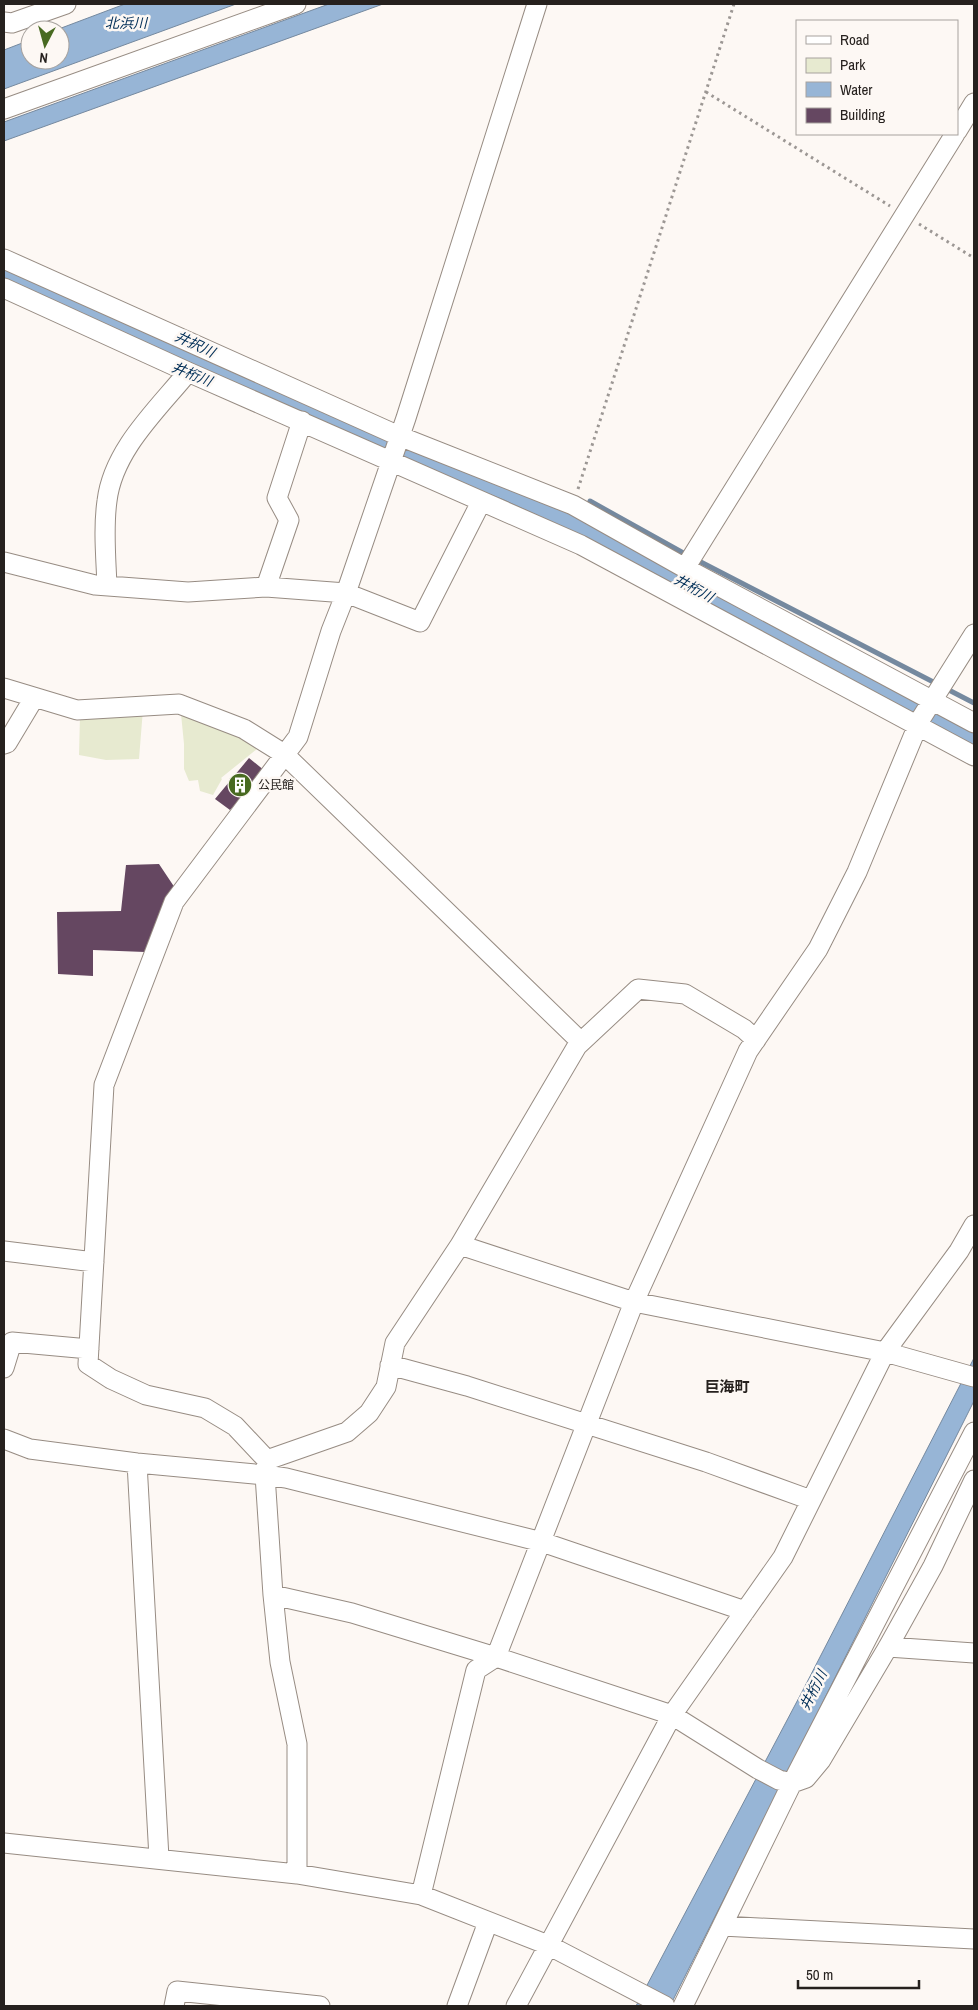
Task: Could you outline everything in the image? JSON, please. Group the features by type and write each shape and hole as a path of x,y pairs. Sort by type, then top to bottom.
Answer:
{"street":[{"path":"4,22 12,23 66,4"},
{"path":"4,108 296,4"},
{"path":"297,1874 297,1744 280,1662 273,1595 266,1468 234,1426 205,1408 146,1395 111,1379 88,1364 104,1085 174,902 298,737 331,631 346,593 399,436 537,4"},
{"path":"958,129 974,103"},
{"path":"684,568 954,135"},
{"path":"4,259 399,436 572,505 684,568 974,723"},
{"path":"4,288 188,372 580,545 919,723 974,756"},
{"path":"107,586 105,523 107,499 112,478 131,441 188,372"},
{"path":"266,587 289,520 277,498 302,421"},
{"path":"4,562 95,585 188,592 266,587 346,593 420,622 481,502"},
{"path":"421,1894 476,1670 496,1657 634,1302 748,1051 818,949 857,872 919,723 974,634"},
{"path":"4,688 77,710 178,704 244,729 284,754 580,1041 578,1045"},
{"path":"4,744 34,698"},
{"path":"266,1468 348,1432 369,1413 386,1387 395,1343 460,1245 578,1045 638,989 684,994 744,1029 756,1040"},
{"path":"516,2006 672,1715 783,1557 885,1352 959,1251 974,1226"},
{"path":"460,1245 634,1302 885,1352 974,1377"},
{"path":"4,1251 94,1262"},
{"path":"4,1368 12,1342 89,1348"},
{"path":"390,1365 467,1386 706,1462 812,1500"},
{"path":"683,2006 722,1926 785,1782 974,1432"},
{"path":"4,1439 30,1449 137,1463 266,1468 286,1478 542,1542 745,1611"},
{"path":"137,1463 159,1858"},
{"path":"273,1595 352,1613 496,1657 672,1715 758,1769 785,1782 806,1778 821,1760 888,1647 933,1566 974,1480"},
{"path":"888,1647 974,1653"},
{"path":"4,1844 159,1858 297,1874 421,1894 548,1945 665,2006"},
{"path":"457,2006 488,1922"},
{"path":"722,1926 974,1939"},
{"path":"174,2006 177,1991 320,2006"}],"path":[{"path":"572,505 734,4"},
{"path":"706,92 974,258"}],"green space":[{"path":"143,709 139,759 106,760 79,755 80,716"},
{"path":"181,714 224,728 257,749 221,778 213,795 200,791 198,780 189,781 184,769"}],"water":[{"name":"北浜川","path":"125,4 236,4 70,65 70,25"},
{"path":"329,4 383,4 4,141 4,122"},
{"name":"北浜川","path":"20,44 20,70 56,70 4,89 4,50"},
{"name":"井桁川","path":"4,264 572,509 974,727 974,746 562,527 504,500 432,472 4,283"},
{"name":"井桁川","path":"974,1358 974,1401 670,2006 636,2006 803,1690"}],"building":[{"name":"公民館","path":"249,758 265,771 230,810 215,799"},
{"path":"159,864 175,888 145,952 93,950 93,976 58,974 57,912 121,911 126,865"}],"waterway":[{"path":"590,501 687,555"},
{"path":"695,559 974,703"}],"place":[{"name":"公民館","path":"240,785"}],"district":[{"name":"巨海町","path":"727,1387"}],"water label":[{"name":"井択川","path":"195,344"}]}
